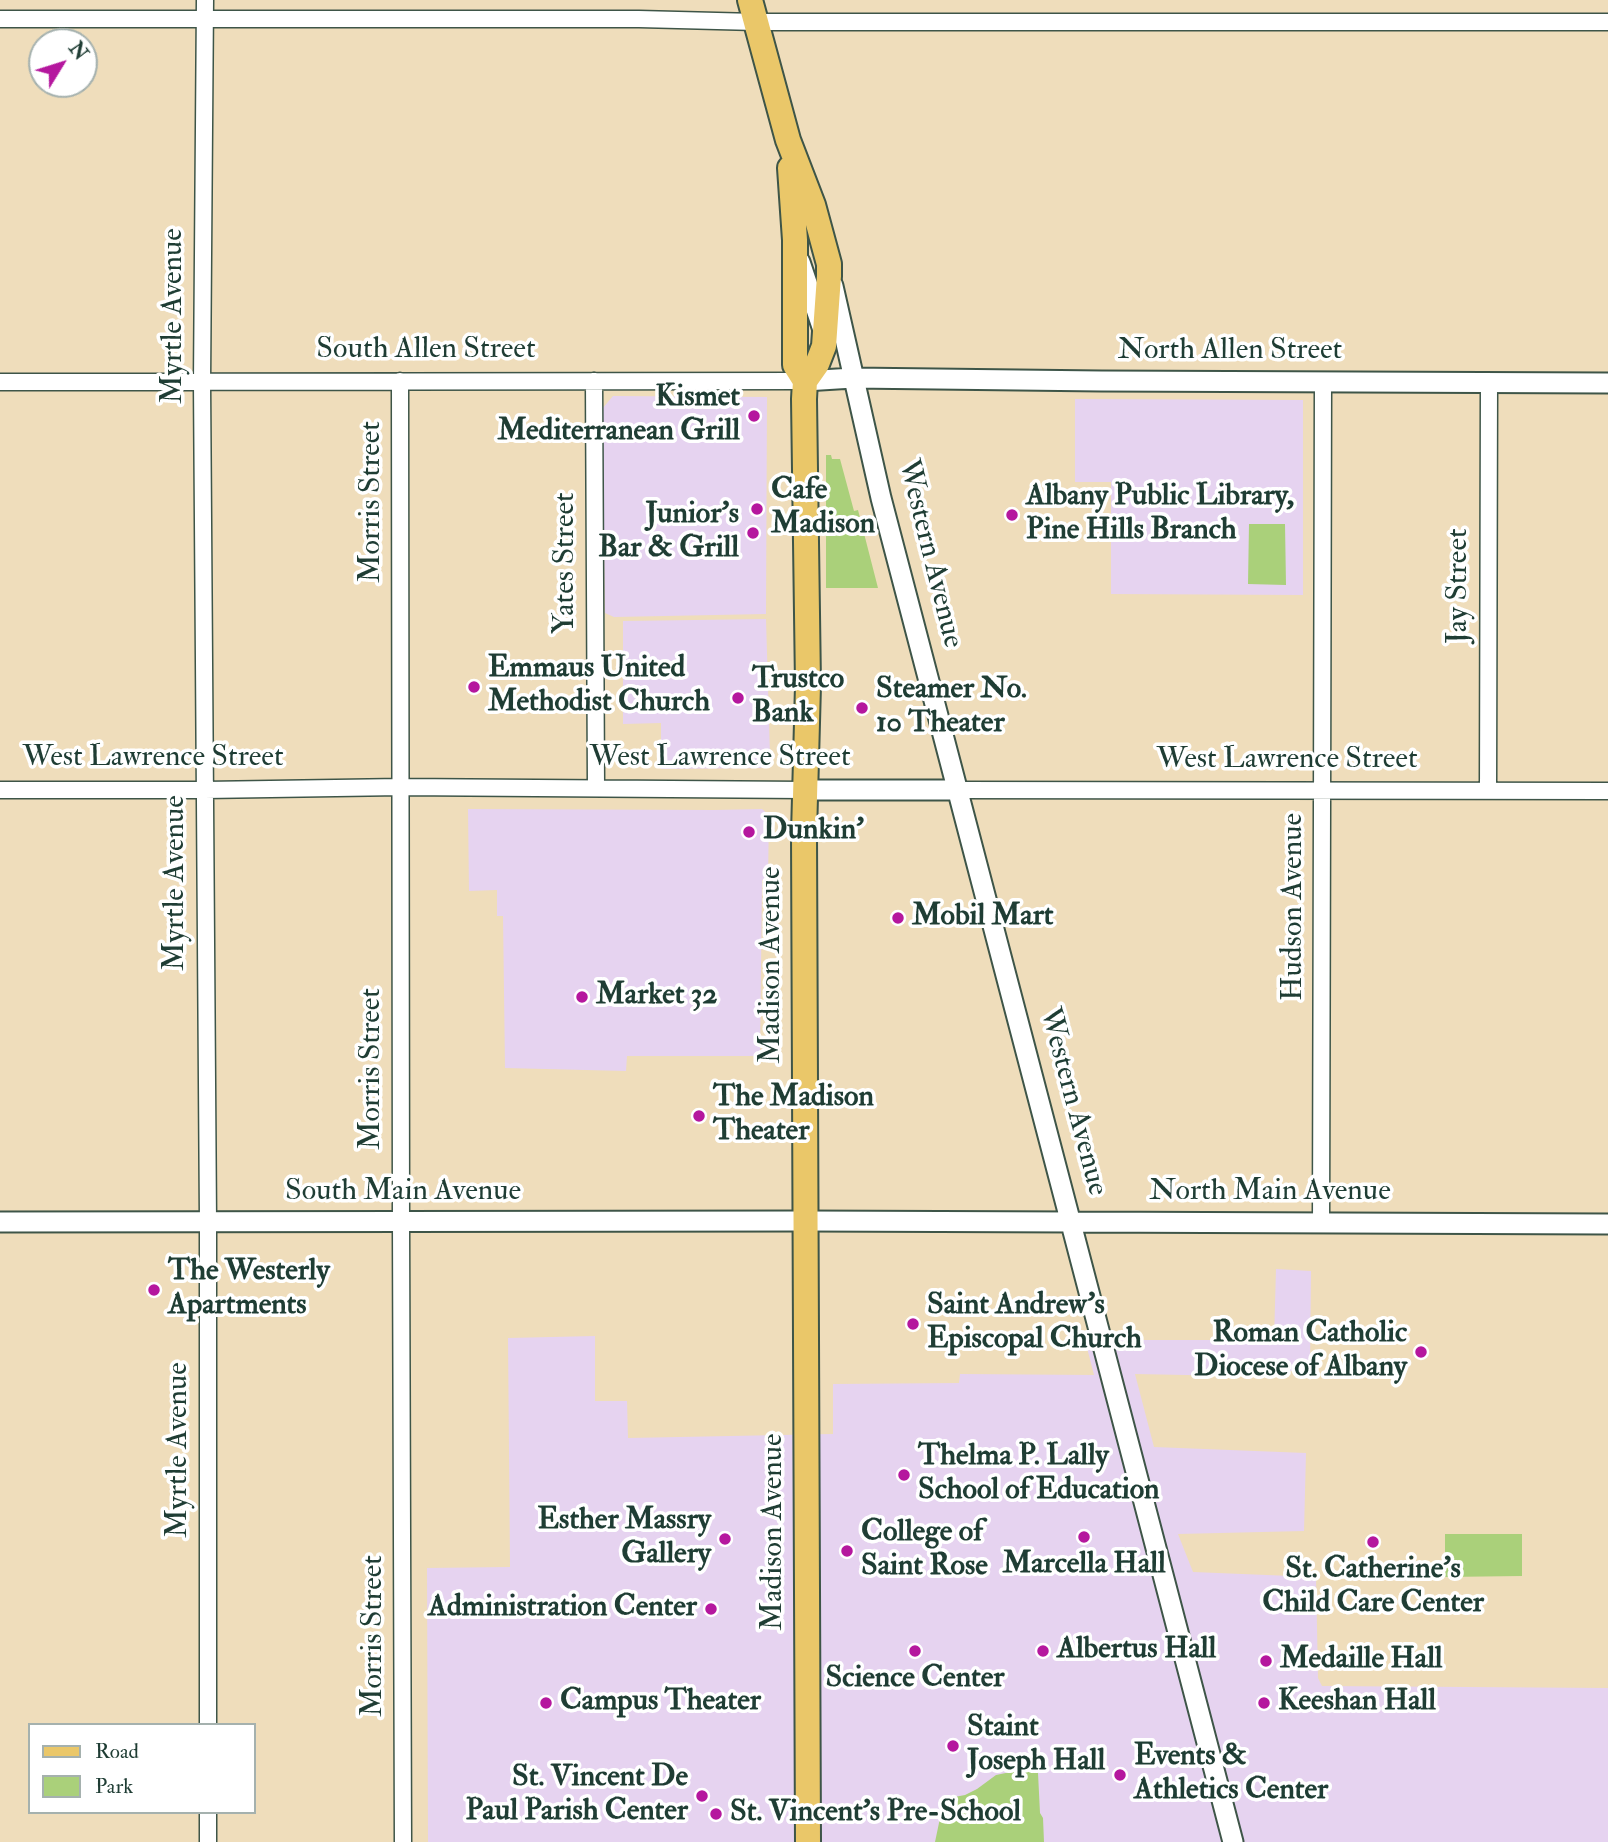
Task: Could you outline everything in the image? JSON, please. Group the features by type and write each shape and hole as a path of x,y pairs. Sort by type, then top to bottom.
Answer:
{"main road":[{"name":"Western Avenue","path":"753,11 788,140 813,205 829,264"},
{"name":"Western Avenue","path":"788,140 795,240"},
{"name":"Madison Avenue","path":"795,240 796,365 805,382 808,685 805,790 808,1842"},
{"name":"Madison Avenue","path":"805,382 817,364 825,336 829,264"}],"street":[{"name":"Myrtle Avenue","path":"205,0 202,382 208,1222 208,1723"},
{"path":"0,19 639,19 753,11 1608,22"},
{"name":"Western Avenue","path":"795,240 825,336 853,379"},
{"name":"Western Avenue","path":"829,264 881,498 1233,1842"},
{"name":"South Allen Street","path":"0,382 805,382 853,379"},
{"name":"North Allen Street","path":"853,379 1608,383"},
{"name":"Morris Street","path":"400,381 404,1842"},
{"name":"Yates Street","path":"594,381 596,788"},
{"name":"Hudson Avenue","path":"1321,1223 1323,382"},
{"name":"Jay Street","path":"1488,790 1489,382"},
{"name":"West Lawrence Street","path":"0,790 401,787 1323,792 1608,790"},
{"name":"South Main Avenue","path":"0,1222 806,1221"},
{"name":"North Main Avenue","path":"806,1221 1608,1224"},
{"path":"208,1814 208,1842"}],"shaded area":[{"path":"613,396 767,397 766,614 614,617 605,613 602,409"},
{"path":"1075,399 1303,400 1303,595 1111,594 1111,482 1075,482"},
{"path":"766,619 770,755 761,768 661,769 661,723 623,724 623,621"},
{"path":"468,809 762,809 769,815 768,879 762,880 760,1056 627,1056 626,1071 505,1068 503,916 497,916 497,890 469,891"},
{"name":"College of Saint Rose","path":"1276,1269 1311,1271 1310,1369 1238,1376 1135,1374 1154,1447 1306,1453 1304,1531 1178,1534 1193,1572 1316,1577 1318,1678 1322,1686 1608,1688 1608,1842 428,1842 427,1568 510,1567 508,1338 595,1336 595,1401 627,1401 628,1438 833,1434 833,1384 959,1383 960,1374 1094,1375 1085,1340 1274,1340"}],"green space":[{"path":"826,455 831,455 832,459 840,459 854,511 858,510 878,588 826,588"},
{"path":"1249,524 1285,524 1286,585 1248,584"},
{"path":"1445,1534 1522,1534 1522,1576 1445,1577"},
{"path":"1030,1768 1038,1773 1044,1842 935,1842 944,1799 965,1795 996,1775"}],"place":[{"name":"Kismet Mediterranean Grill","path":"754,416"},
{"name":"Cafe Madison","path":"757,509"},
{"name":"Albany Public Library, Pine Hills Branch","path":"1012,515"},
{"name":"Junior's Bar & Grill","path":"753,533"},
{"name":"Emmaus United Methodist Church","path":"474,687"},
{"name":"Trustco Bank","path":"738,698"},
{"name":"Steamer No. 10 Theater","path":"862,708"},
{"name":"Dunkin'","path":"749,832"},
{"name":"Mobil Mart","path":"898,918"},
{"name":"Market 32","path":"582,997"},
{"name":"The Madison Theater","path":"699,1116"},
{"name":"The Westerly Apartments","path":"154,1290"},
{"name":"Saint Andrew's Episcopal Church","path":"913,1324"},
{"name":"Roman Catholic Diocese of Albany","path":"1421,1352"},
{"name":"Thelma P. Lally School of Education","path":"904,1475"},
{"name":"Marcella Hall","path":"1084,1537"},
{"name":"Esther Massry Gallery","path":"725,1539"},
{"name":"St. Catherine's Child Care Center","path":"1373,1542"},
{"name":"College of Saint Rose","path":"847,1551"},
{"name":"Administration Center","path":"711,1609"},
{"name":"Science Center","path":"915,1651"},
{"name":"Albertus Hall","path":"1043,1651"},
{"name":"Medaille Hall","path":"1266,1661"},
{"name":"Campus Theater","path":"546,1703"},
{"name":"Keeshan Hall","path":"1264,1703"},
{"name":"Staint Joseph Hall","path":"953,1746"},
{"name":"Events & Athletics Center","path":"1120,1775"},
{"name":"St. Vincent De Paul Parish Center","path":"702,1796"},
{"name":"St. Vincent's Pre-School","path":"716,1814"}]}
